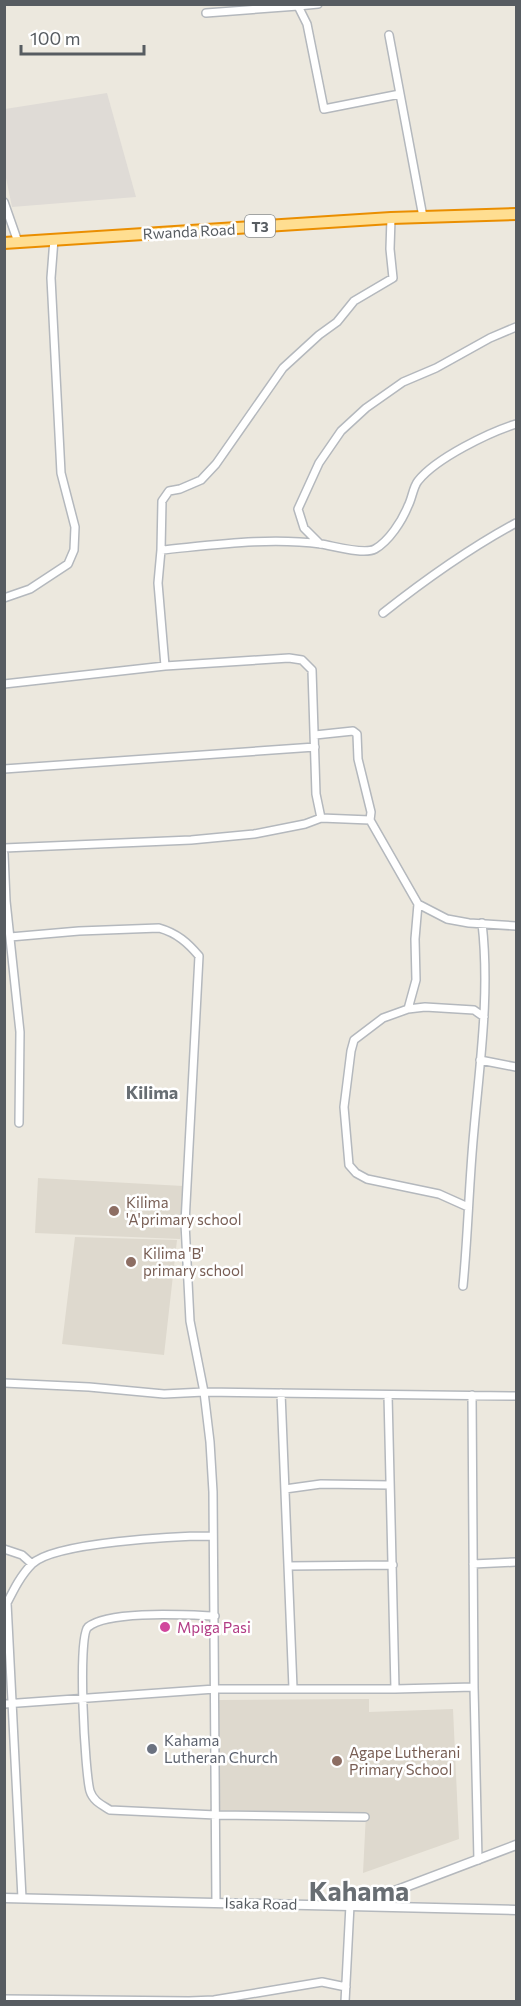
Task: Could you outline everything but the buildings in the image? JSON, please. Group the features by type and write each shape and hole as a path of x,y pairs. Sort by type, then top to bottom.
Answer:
{"highway":[{"name":"Rwanda Road","path":"4,243 391,218 516,214"}],"street":[{"path":"206,13 318,4"},
{"path":"298,6 307,24 324,109 400,94"},
{"path":"388,35 423,217"},
{"path":"4,202 18,242"},
{"path":"165,666 158,583 162,501 169,491 201,480 229,448 284,368 319,335 337,322 354,301 393,278 390,249 391,218"},
{"path":"4,598 30,589 68,564 74,550 75,527 61,473 51,278 54,239"},
{"path":"321,544 304,528 298,509 319,463 340,431 366,408 403,382 516,327"},
{"path":"161,550 276,540 365,551 375,549 393,532 407,509 418,481 437,465 474,441 516,424"},
{"path":"383,613 435,572 516,523"},
{"path":"4,684 165,666 289,658 302,660 312,670 316,794 321,818"},
{"path":"315,735 353,731 357,734 358,759 370,820 418,904 447,920 516,926"},
{"path":"4,768 315,747"},
{"path":"4,848 191,840 254,834 305,824 321,818 370,820"},
{"path":"4,854 5,901 20,1032 19,1123"},
{"path":"408,1009 416,981 415,939 418,904"},
{"path":"463,1286 484,1017 486,964 482,923"},
{"path":"10,938 79,931 159,928 172,932 200,956 185,1223 190,1321 204,1392 213,1492 216,1903"},
{"path":"468,1207 439,1194 367,1179 356,1173 349,1165 344,1107 354,1040 383,1018 408,1009 474,1010 484,1017"},
{"path":"480,1060 516,1066"},
{"path":"4,1383 89,1387 164,1394 204,1392 516,1396"},
{"path":"281,1393 293,1688"},
{"path":"387,1395 395,1689"},
{"path":"472,1395 478,1860"},
{"path":"285,1489 321,1484 390,1485"},
{"path":"22,1898 8,1704 7,1603 14,1588 32,1564 46,1556 91,1546 159,1537 212,1536"},
{"path":"4,1549 22,1555 32,1564"},
{"path":"473,1564 516,1562"},
{"path":"288,1566 393,1565"},
{"path":"215,1616 164,1615 116,1618 90,1626 85,1631 83,1698 90,1793 98,1803 110,1810 216,1815 365,1817"},
{"path":"8,1704 215,1689 474,1687"},
{"path":"345,2001 354,1905 516,1845"},
{"name":"Isaka Road","path":"4,1898 516,1910"},
{"path":"4,1999 197,2001 322,1982 346,1987"}],"shaded area":[{"path":"107,93 136,197 12,207 5,173 5,109"},
{"path":"38,1178 183,1186 180,1239 35,1233"},
{"name":"Kilima 'B' primary school","path":"75,1237 177,1240 164,1355 62,1344"},
{"name":"Agape Lutherani Primary School","path":"369,1699 369,1712 453,1709 459,1839 363,1873 366,1813 217,1810 219,1700"}],"place":[{"name":"Kilima 'A'primary school","path":"114,1211"},
{"name":"Kilima 'B' primary school","path":"131,1262"},
{"name":"Mpiga Pasi","path":"165,1627"},
{"name":"Kahama Lutheran Church","path":"152,1749"},
{"name":"Agape Lutherani Primary School","path":"337,1761"}],"district":[{"name":"Kilima","path":"152,1092"},
{"name":"Kahama","path":"359,1890"}]}
